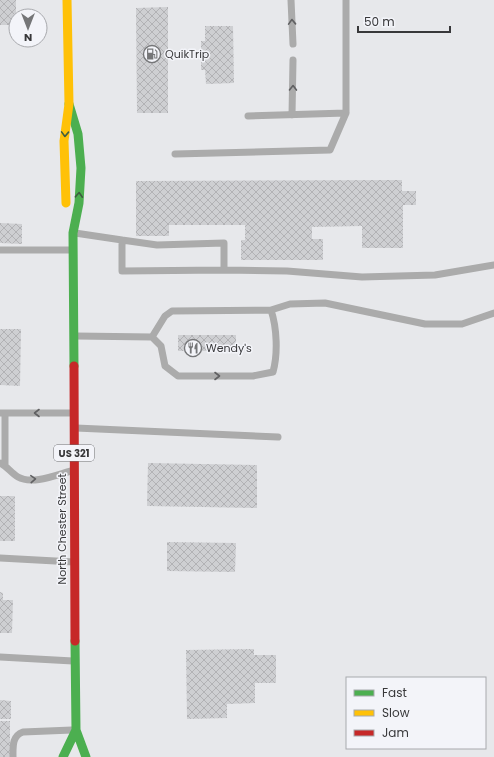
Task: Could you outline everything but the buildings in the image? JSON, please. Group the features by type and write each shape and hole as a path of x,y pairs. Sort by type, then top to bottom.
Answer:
{"highway":[{"name":"North Chester Street","path":"67,0 69,104 65,119 64,159 66,214 73,233"},
{"name":"North Chester Street","path":"69,104 76,119 81,152 78,218 73,233 74,562 76,730 86,757"},
{"name":"North Chester Street","path":"63,757 76,730"}],"lane":[{"path":"291,0 293,44"},
{"path":"174,154 330,150 346,113 346,0"},
{"path":"292,115 293,60"},
{"path":"248,116 346,113"},
{"path":"73,233 157,245 224,243 224,270"},
{"path":"122,240 122,271 288,271 362,277 435,275 494,265"},
{"path":"0,250 73,250"},
{"path":"152,337 165,316 172,311 271,310 290,304 325,303 425,324 462,324 494,313"},
{"path":"74,336 152,337 161,346 165,366 178,376 253,376 272,372 276,362 274,318 271,310"},
{"path":"74,413 3,413 2,464 16,476 23,479 36,479 74,470"},
{"path":"74,428 278,437"},
{"path":"0,558 74,562"},
{"path":"0,657 75,661"},
{"path":"13,757 14,739 17,734 23,732 76,730"}],"traffic: fast":[{"path":"69,104 78,134 81,168 79,203 73,233 74,366"},
{"path":"75,641 76,730 86,757"},
{"path":"63,757 76,730"}],"traffic: slow":[{"path":"66,203 64,141 69,104 67,0"}],"traffic: jam":[{"path":"74,366 75,641"}],"place":[{"name":"QuikTrip","path":"152,54"},
{"name":"Wendy's","path":"193,348"}]}
